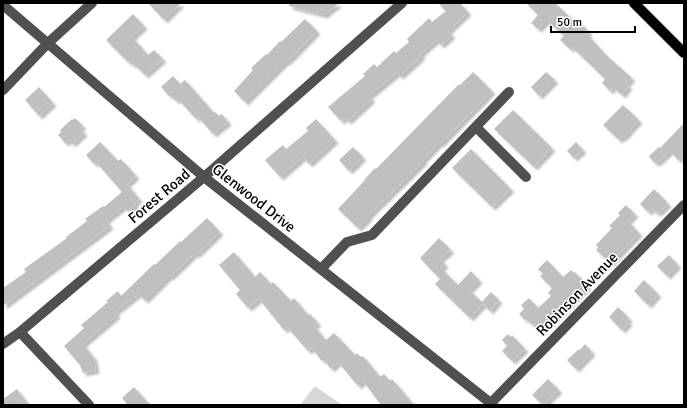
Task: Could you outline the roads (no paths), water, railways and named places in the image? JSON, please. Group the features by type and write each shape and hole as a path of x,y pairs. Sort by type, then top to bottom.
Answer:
{"main road":[{"path":"634,3 684,53"}],"street":[{"path":"3,90 48,43 92,3"},
{"name":"Forest Road","path":"3,344 20,332 204,178 402,3"},
{"name":"Glenwood Drive","path":"3,5 204,178 492,404"},
{"path":"321,270 347,242 372,235 509,92"},
{"path":"476,127 526,178"},
{"name":"Robinson Avenue","path":"492,404 684,205"},
{"path":"20,332 89,405"}]}
